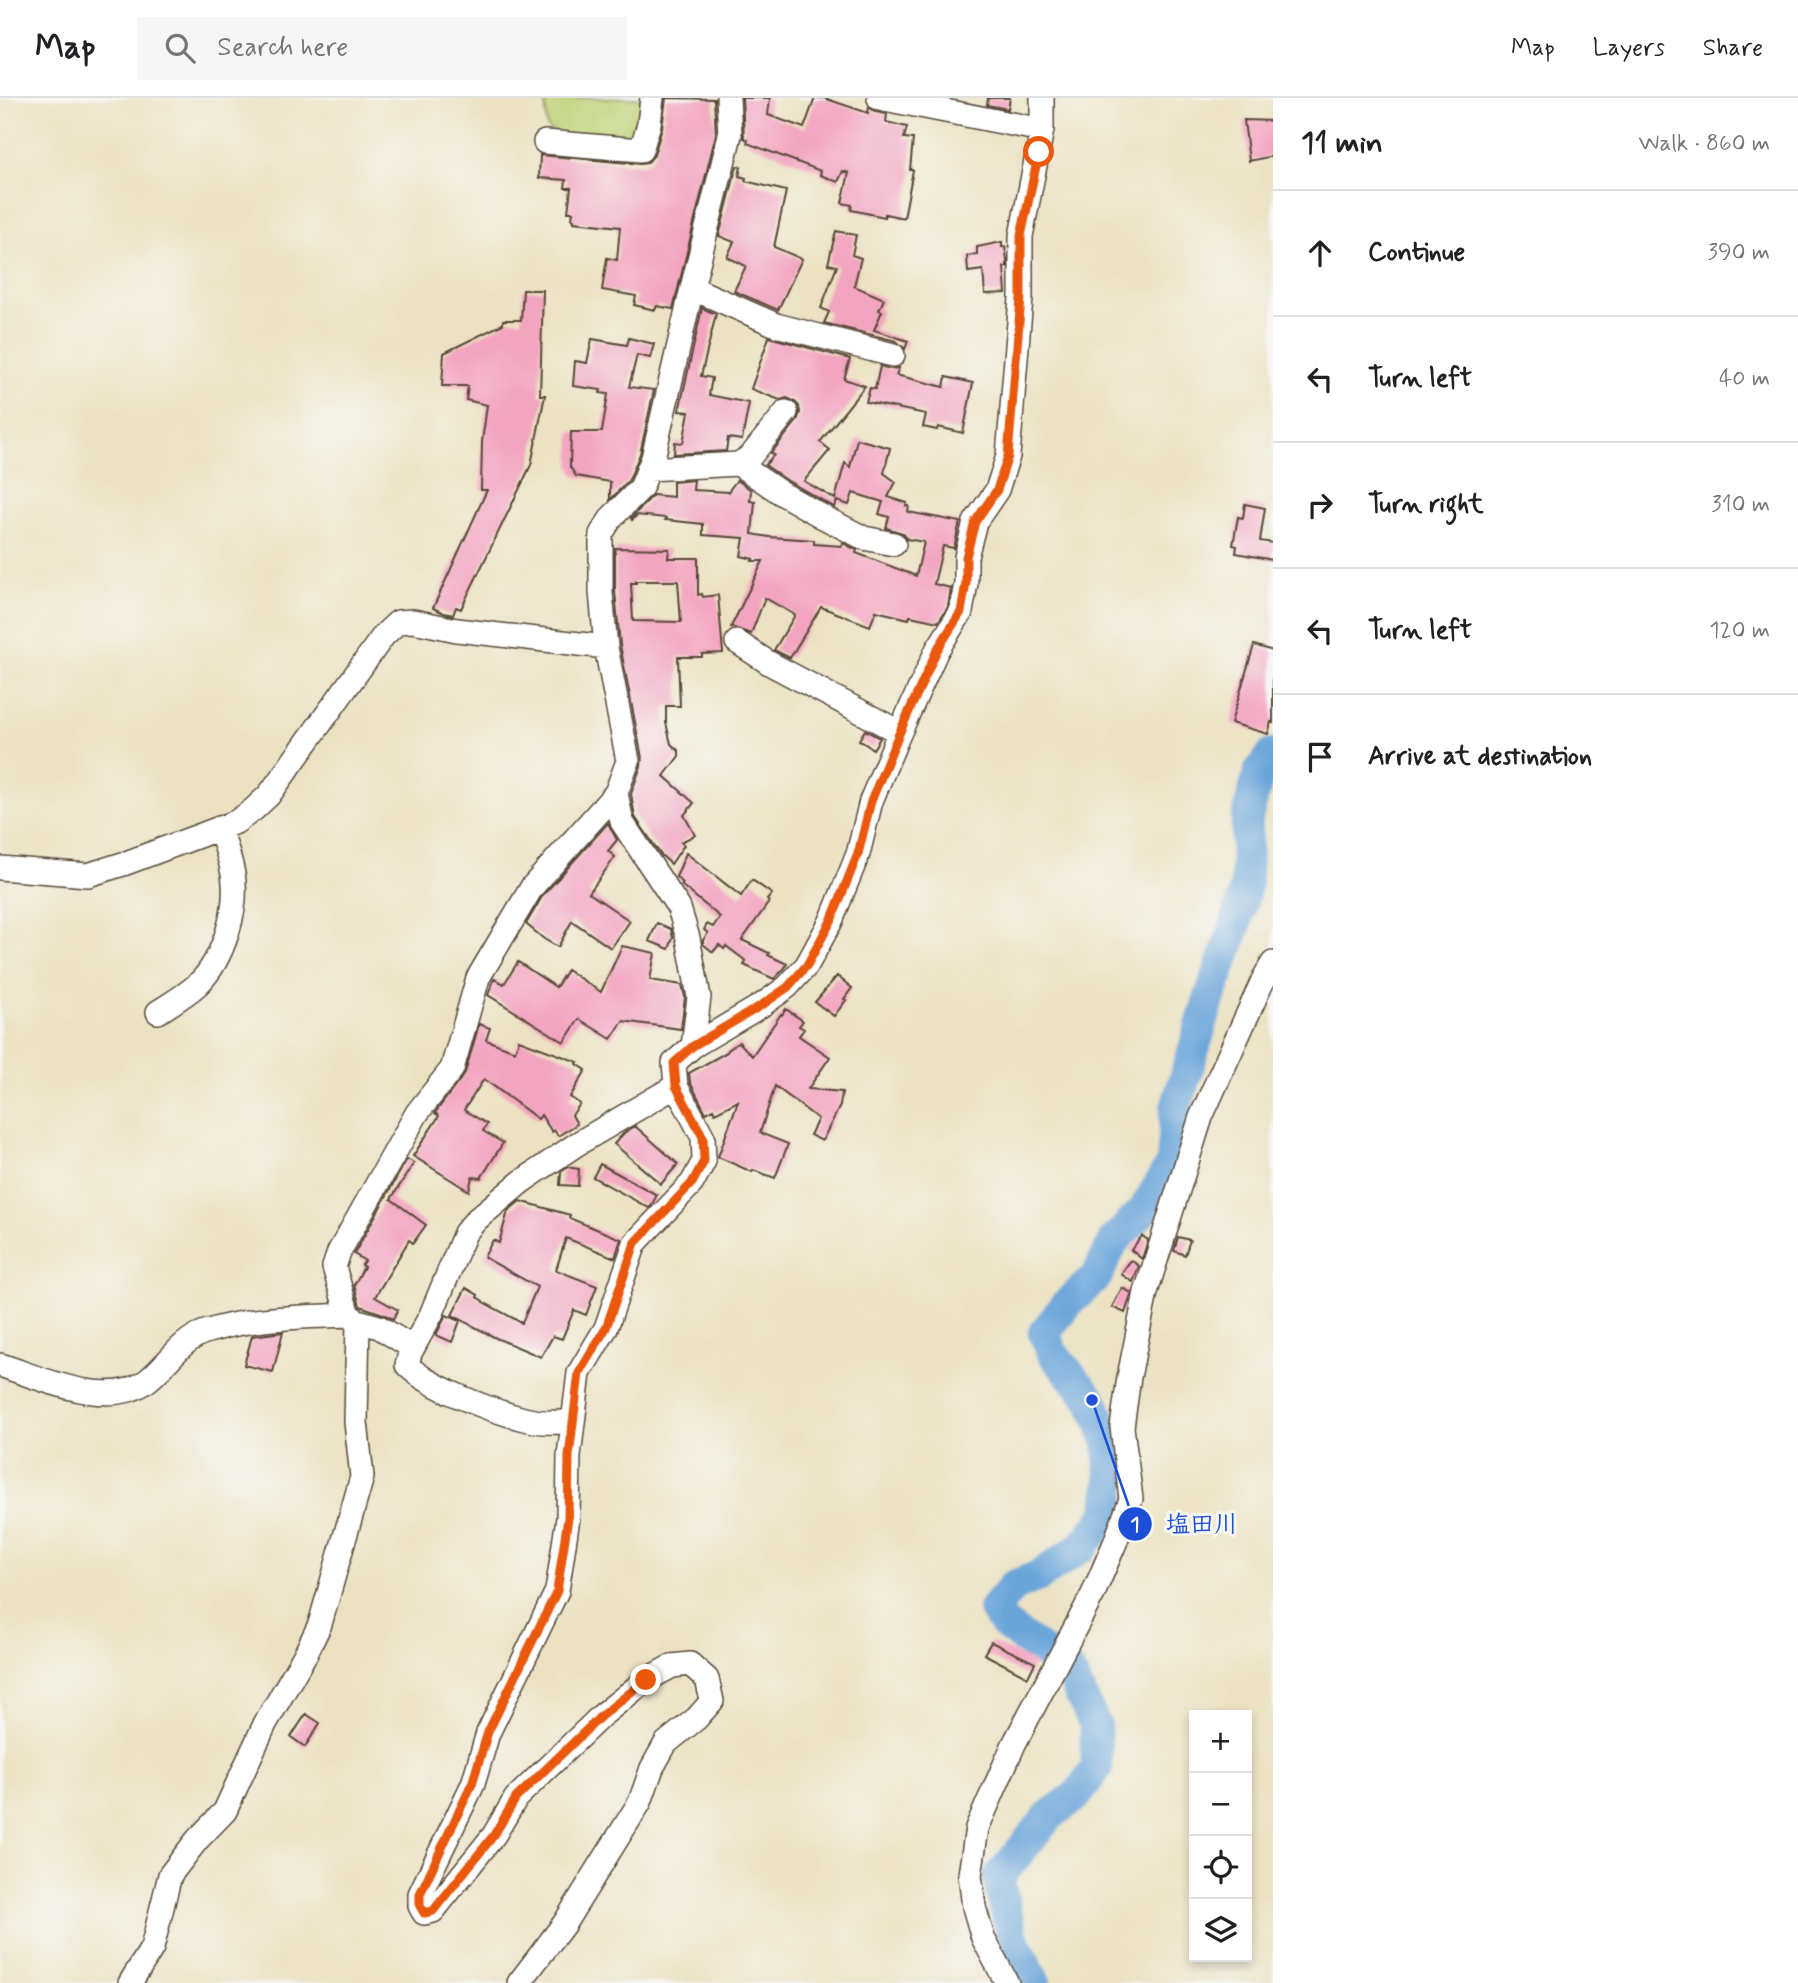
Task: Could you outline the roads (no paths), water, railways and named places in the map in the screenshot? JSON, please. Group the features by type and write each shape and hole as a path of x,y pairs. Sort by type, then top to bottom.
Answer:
{"street":[{"path":"545,142 641,150 649,124 652,98"},
{"path":"130,1983 152,1948 170,1875 197,1840 225,1811 265,1724 320,1624 362,1477 356,1422 353,1318 334,1267 339,1252 416,1113 452,1069 478,978 532,887 616,793 628,761 606,647 601,592 601,534 612,517 640,488 653,458 730,135 727,98"},
{"path":"879,98 1042,130"},
{"path":"519,1983 564,1924 640,1802 652,1768 666,1743 697,1718 712,1701 707,1679 690,1664 672,1666 646,1680 601,1716 516,1798 494,1835 433,1911 424,1913 420,1906 420,1894 472,1784 488,1732 557,1591 568,1518 569,1456 579,1373 606,1328 635,1243 692,1183 704,1161 703,1137 676,1086 674,1063 693,1046 788,987 807,965 845,888 858,854 871,801 900,732 937,650 961,612 966,583 966,557 975,522 997,490 1008,456 1021,298 1021,236 1042,130 1042,98"},
{"path":"692,288 776,325 892,355"},
{"path":"648,468 738,464 750,457 786,412"},
{"path":"738,464 780,493 823,517 864,538 894,544"},
{"path":"0,868 88,875 236,822 269,795 384,635 398,622 413,621 457,630 606,647"},
{"path":"737,642 769,663 900,732"},
{"path":"616,793 622,822 679,908 688,937 699,997 693,1046"},
{"path":"158,1012 200,982 212,967 225,940 232,916 234,877 219,828"},
{"path":"1007,1983 983,1938 974,1907 970,1874 977,1828 1014,1744 1093,1594 1131,1499 1122,1427 1146,1292 1201,1117 1273,963"},
{"path":"572,1421 553,1423 525,1419 467,1399 414,1373 407,1365 465,1233 476,1220 521,1182 577,1144 676,1086"},
{"path":"0,1366 77,1389 110,1394 133,1390 148,1380 179,1349 202,1333 265,1319 353,1318 379,1326 413,1348"}],"waterway":[{"path":"1035,1983 1012,1936 998,1878 1049,1816 1077,1795 1097,1767 1095,1725 1069,1671 1004,1624 994,1609 1013,1586 1039,1576 1083,1546 1108,1513 1111,1477 1109,1443 1092,1400 1053,1354 1044,1333 1066,1305 1097,1276 1113,1242 1144,1210 1172,1163 1176,1107 1236,924 1246,885 1247,819 1259,772 1273,754"}],"place":[{"name":"塩田川","path":"1092,1400"}]}
